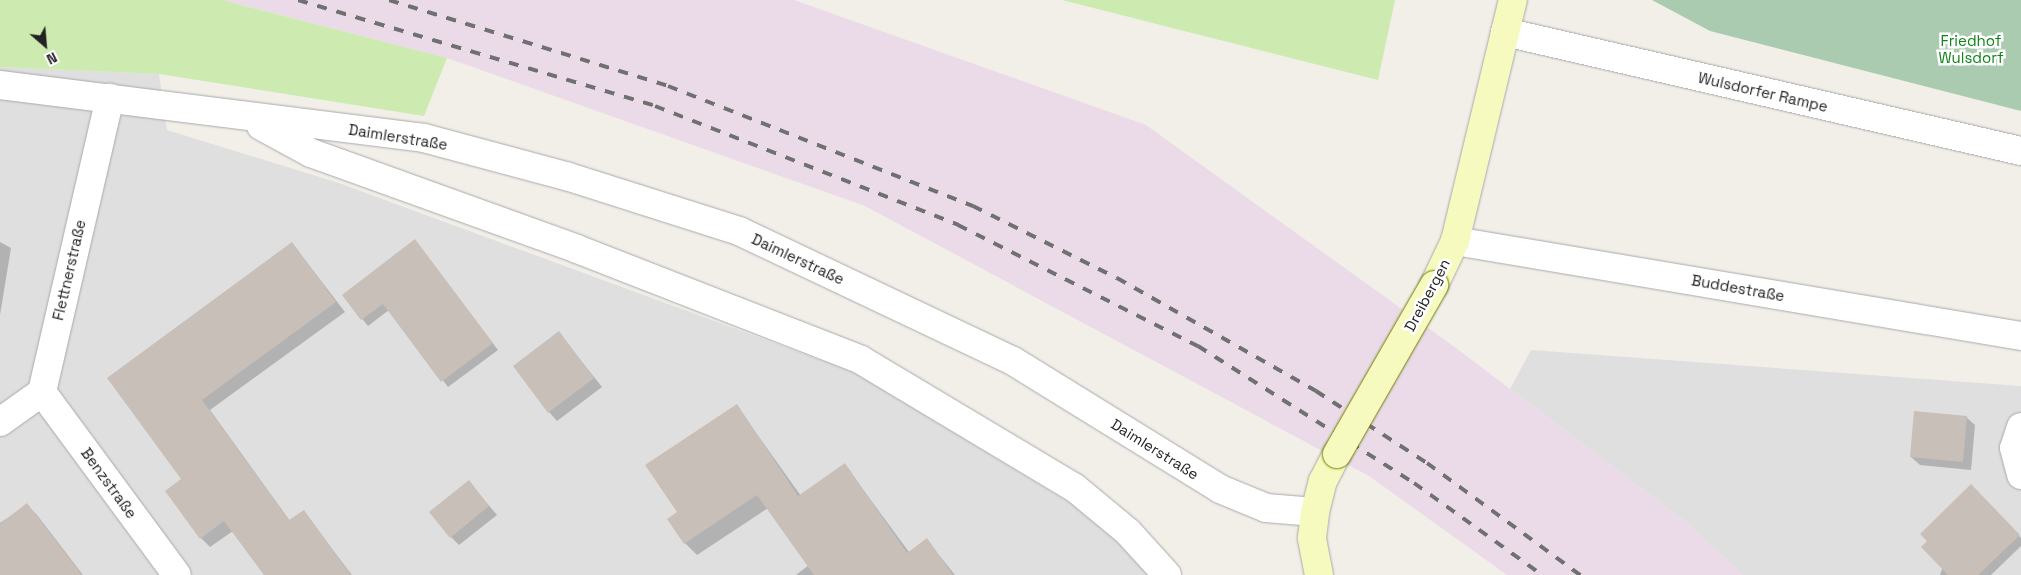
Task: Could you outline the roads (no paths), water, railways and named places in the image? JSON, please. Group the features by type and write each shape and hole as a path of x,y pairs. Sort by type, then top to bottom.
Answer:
{"street":[{"name":"Dreibergen","path":"1319,575 1312,538 1315,512 1323,481 1336,454 1434,285 1455,241 1513,0"},
{"name":"Wulsdorfer Rampe","path":"1505,32 2021,151"},
{"name":"Daimlerstraße","path":"0,85 424,138 566,176 739,231 1013,361 1220,489 1266,508 1315,512"},
{"name":"Flettnerstraße","path":"42,392 110,98"},
{"name":"Daimlerstraße","path":"239,115 311,153 576,249 861,360 1075,488 1128,532 1167,575"},
{"name":"Buddestraße","path":"1455,241 2021,336"},
{"path":"0,422 42,392"},
{"name":"Benzstraße","path":"42,392 177,575"},
{"path":"2021,427 2014,448 2021,475"}],"railway":[{"path":"298,0 655,106 958,225 1198,346 1414,483 1542,575"},
{"path":"389,0 668,86 973,206 1117,278 1316,391 1427,463 1580,575"}],"park label":[{"name":"Friedhof Wulsdorf","path":"1971,48"}]}
